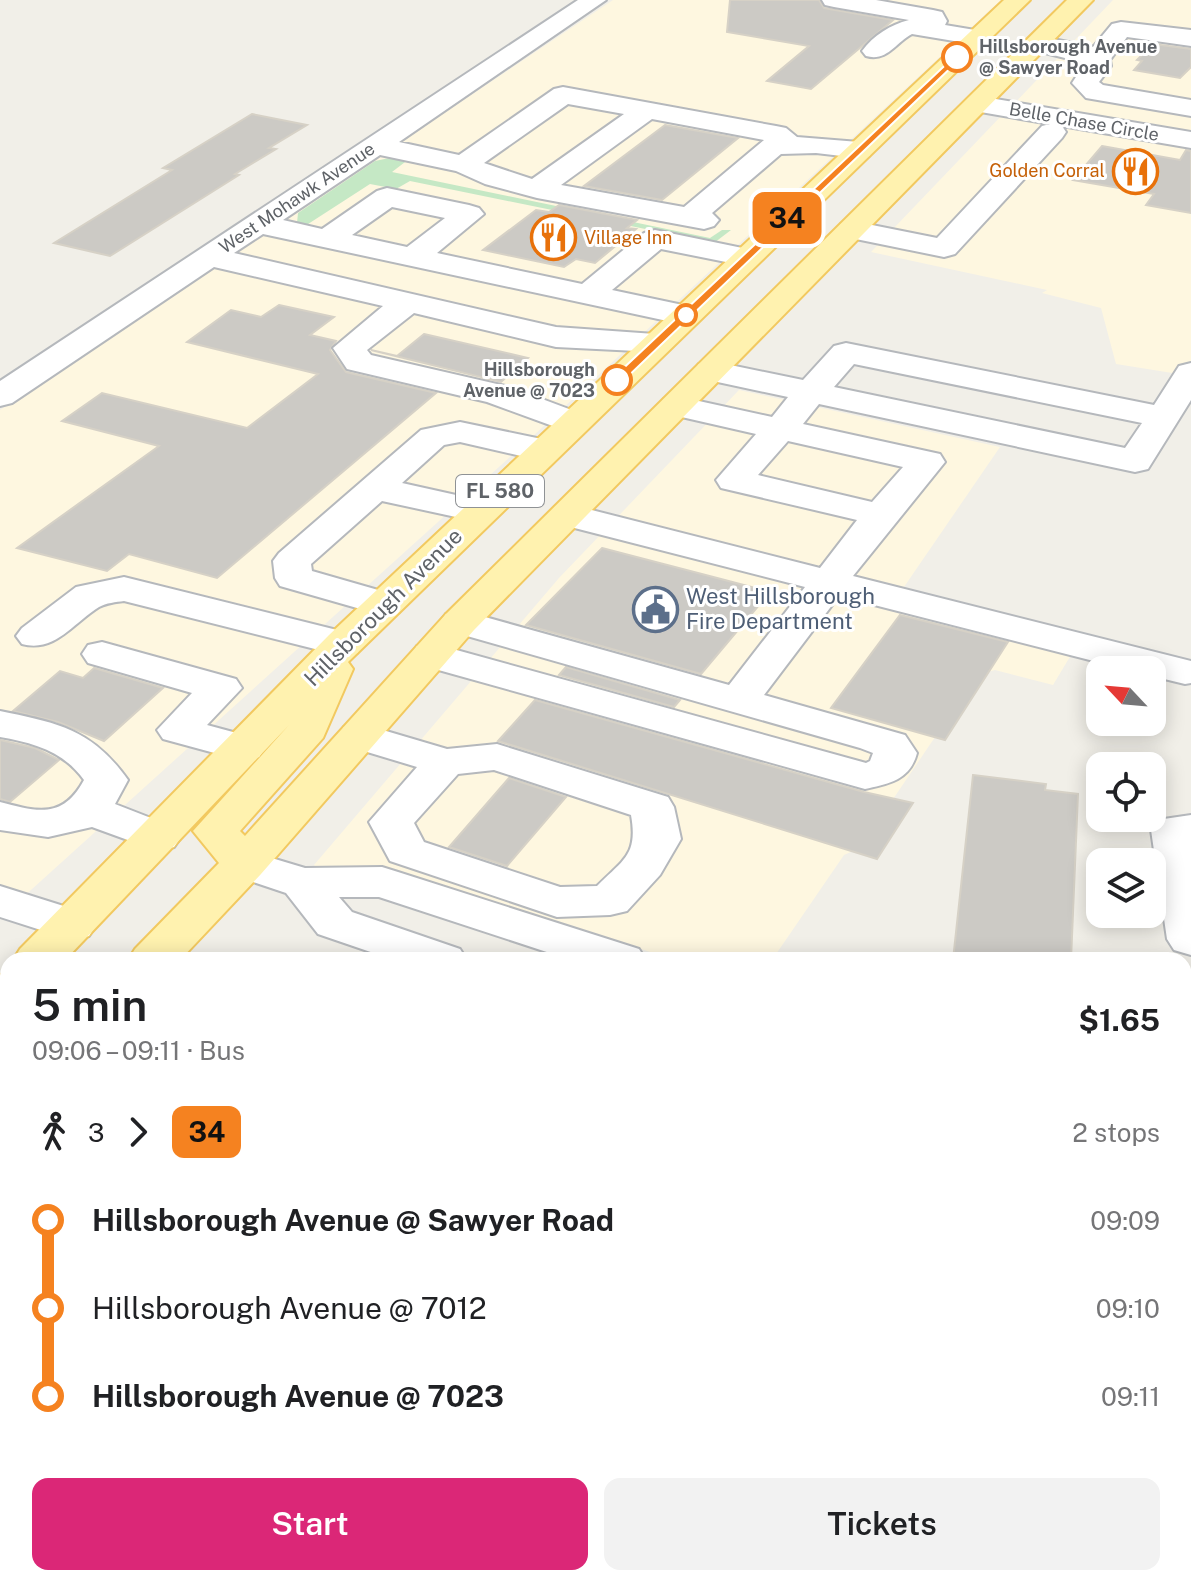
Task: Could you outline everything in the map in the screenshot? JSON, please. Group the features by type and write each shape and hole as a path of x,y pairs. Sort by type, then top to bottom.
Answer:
{"main road":[{"name":"Hillsborough Avenue","path":"45,952 343,644 686,315 746,235 859,150 1018,0"},
{"name":"FL 580","path":"160,952 245,864 460,622 1081,0"},
{"path":"852,230 842,206 919,129 915,96"},
{"path":"666,416 661,385 783,262 746,235"},
{"path":"568,515 529,497 598,430 617,380"},
{"path":"372,721 432,609 491,549 479,511"},
{"path":"245,864 215,831 308,729 343,644"}],"street":[{"path":"547,0 590,3"},
{"path":"834,0 933,17 935,21 927,29"},
{"name":"West Mohawk Avenue","path":"0,396 590,3"},
{"path":"875,51 900,30 927,29 978,37"},
{"path":"1191,38 1121,29 1085,83 1090,90 1191,108"},
{"path":"1038,44 1084,52 1096,64 1191,85"},
{"path":"464,164 563,95 776,134 788,144"},
{"name":"Belle Chase Circle","path":"978,104 1191,140"},
{"path":"537,189 647,110"},
{"path":"852,230 944,248 1052,132"},
{"path":"690,217 774,146 788,144 859,150"},
{"path":"375,146 464,164 495,178 537,189 690,217 746,235"},
{"path":"327,239 387,197 469,214 413,257"},
{"path":"258,224 686,315"},
{"path":"588,295 655,239 746,235"},
{"path":"209,257 556,337 657,342"},
{"path":"408,302 349,348 359,362 498,394 573,422"},
{"path":"880,515 734,480 846,353 1163,417"},
{"path":"711,371 1135,461 1191,373"},
{"path":"666,416 780,429 927,462"},
{"path":"739,700 880,515 959,424"},
{"path":"385,604 294,578 292,561 433,437 460,432 543,450"},
{"path":"374,488 479,511"},
{"path":"568,515 1189,669"},
{"path":"36,636 90,595 124,589 343,644"},
{"path":"431,655 865,776 883,773 893,763 895,753 890,744 460,622"},
{"path":"102,654 221,688 178,730 244,748"},
{"path":"372,721 445,762 497,757 652,807 658,839 644,865 610,900 557,902 406,851 391,822 445,762"},
{"path":"0,724 52,735 90,755 106,780 89,810 66,822 14,821 0,816"},
{"path":"89,810 158,837"},
{"path":"1182,830 1191,939"},
{"path":"245,864 302,883 382,882 597,952"},
{"path":"302,883 335,923 420,952"},
{"path":"0,901 72,925"}],"shaded area":[{"path":"613,0 1001,0 758,226 754,226 755,229 532,437 0,918 0,410"},
{"path":"1113,0 1191,0 1191,135 1013,105"},
{"path":"1004,113 1191,145 1191,376 1116,364 1101,308 1042,293 1047,290 871,252"},
{"path":"739,390 1000,447 893,603 1077,645 1053,685 995,670 977,675 860,848 844,855 777,952 650,952 394,869 316,868 314,865 559,578"}],"green space":[{"path":"399,156 409,159 392,172 710,238 722,230 731,230 714,243 410,181 396,189 370,184 305,226 297,223 298,213 375,161"}],"building":[{"path":"730,0 819,0 824,8 893,20 811,89 767,81 809,46 727,32"},
{"path":"1153,44 1191,49 1191,67 1180,78 1134,70 1142,61 1137,60"},
{"path":"252,114 307,125 235,174 239,175 110,256 54,243 172,170 163,168"},
{"path":"665,125 738,138 662,200 584,186"},
{"name":"Golden Corral","path":"1102,146 1180,160 1186,150 1191,151 1191,213 1146,205 1154,194 1073,180"},
{"path":"559,205 637,220 627,228 636,229 595,263 576,259 564,267 483,250 536,210 549,212"},
{"path":"279,305 334,317 310,335 336,341 330,350 346,372 436,393 217,578 129,554 107,571 17,548 159,446 62,421 102,393 247,428 318,374 187,342 231,310 261,317"},
{"path":"424,334 528,358 501,382 371,350 397,356"},
{"path":"602,548 770,592 701,674 526,625"},
{"path":"900,615 1008,642 945,740 831,708"},
{"path":"566,667 680,700 674,707 559,675"},
{"path":"94,668 163,688 104,741 58,722 13,711 60,671 83,678"},
{"path":"535,700 913,803 877,859 498,741"},
{"path":"0,740 35,748 59,760 10,802 0,799"},
{"path":"973,775 1046,784 1045,790 1078,794 1071,952 954,952"},
{"path":"509,778 566,797 507,866 449,847"}],"bus line":[{"name":"34","path":"617,380 957,57"}],"place":[{"name":"Hillsborough Avenue @ Sawyer Road","path":"957,57"},
{"name":"Golden Corral","path":"1136,171"},
{"name":"Village Inn","path":"553,238"},
{"name":"Hillsborough Avenue @ 7023","path":"617,380"},
{"name":"West Hillsborough Fire Department","path":"655,609"}]}
